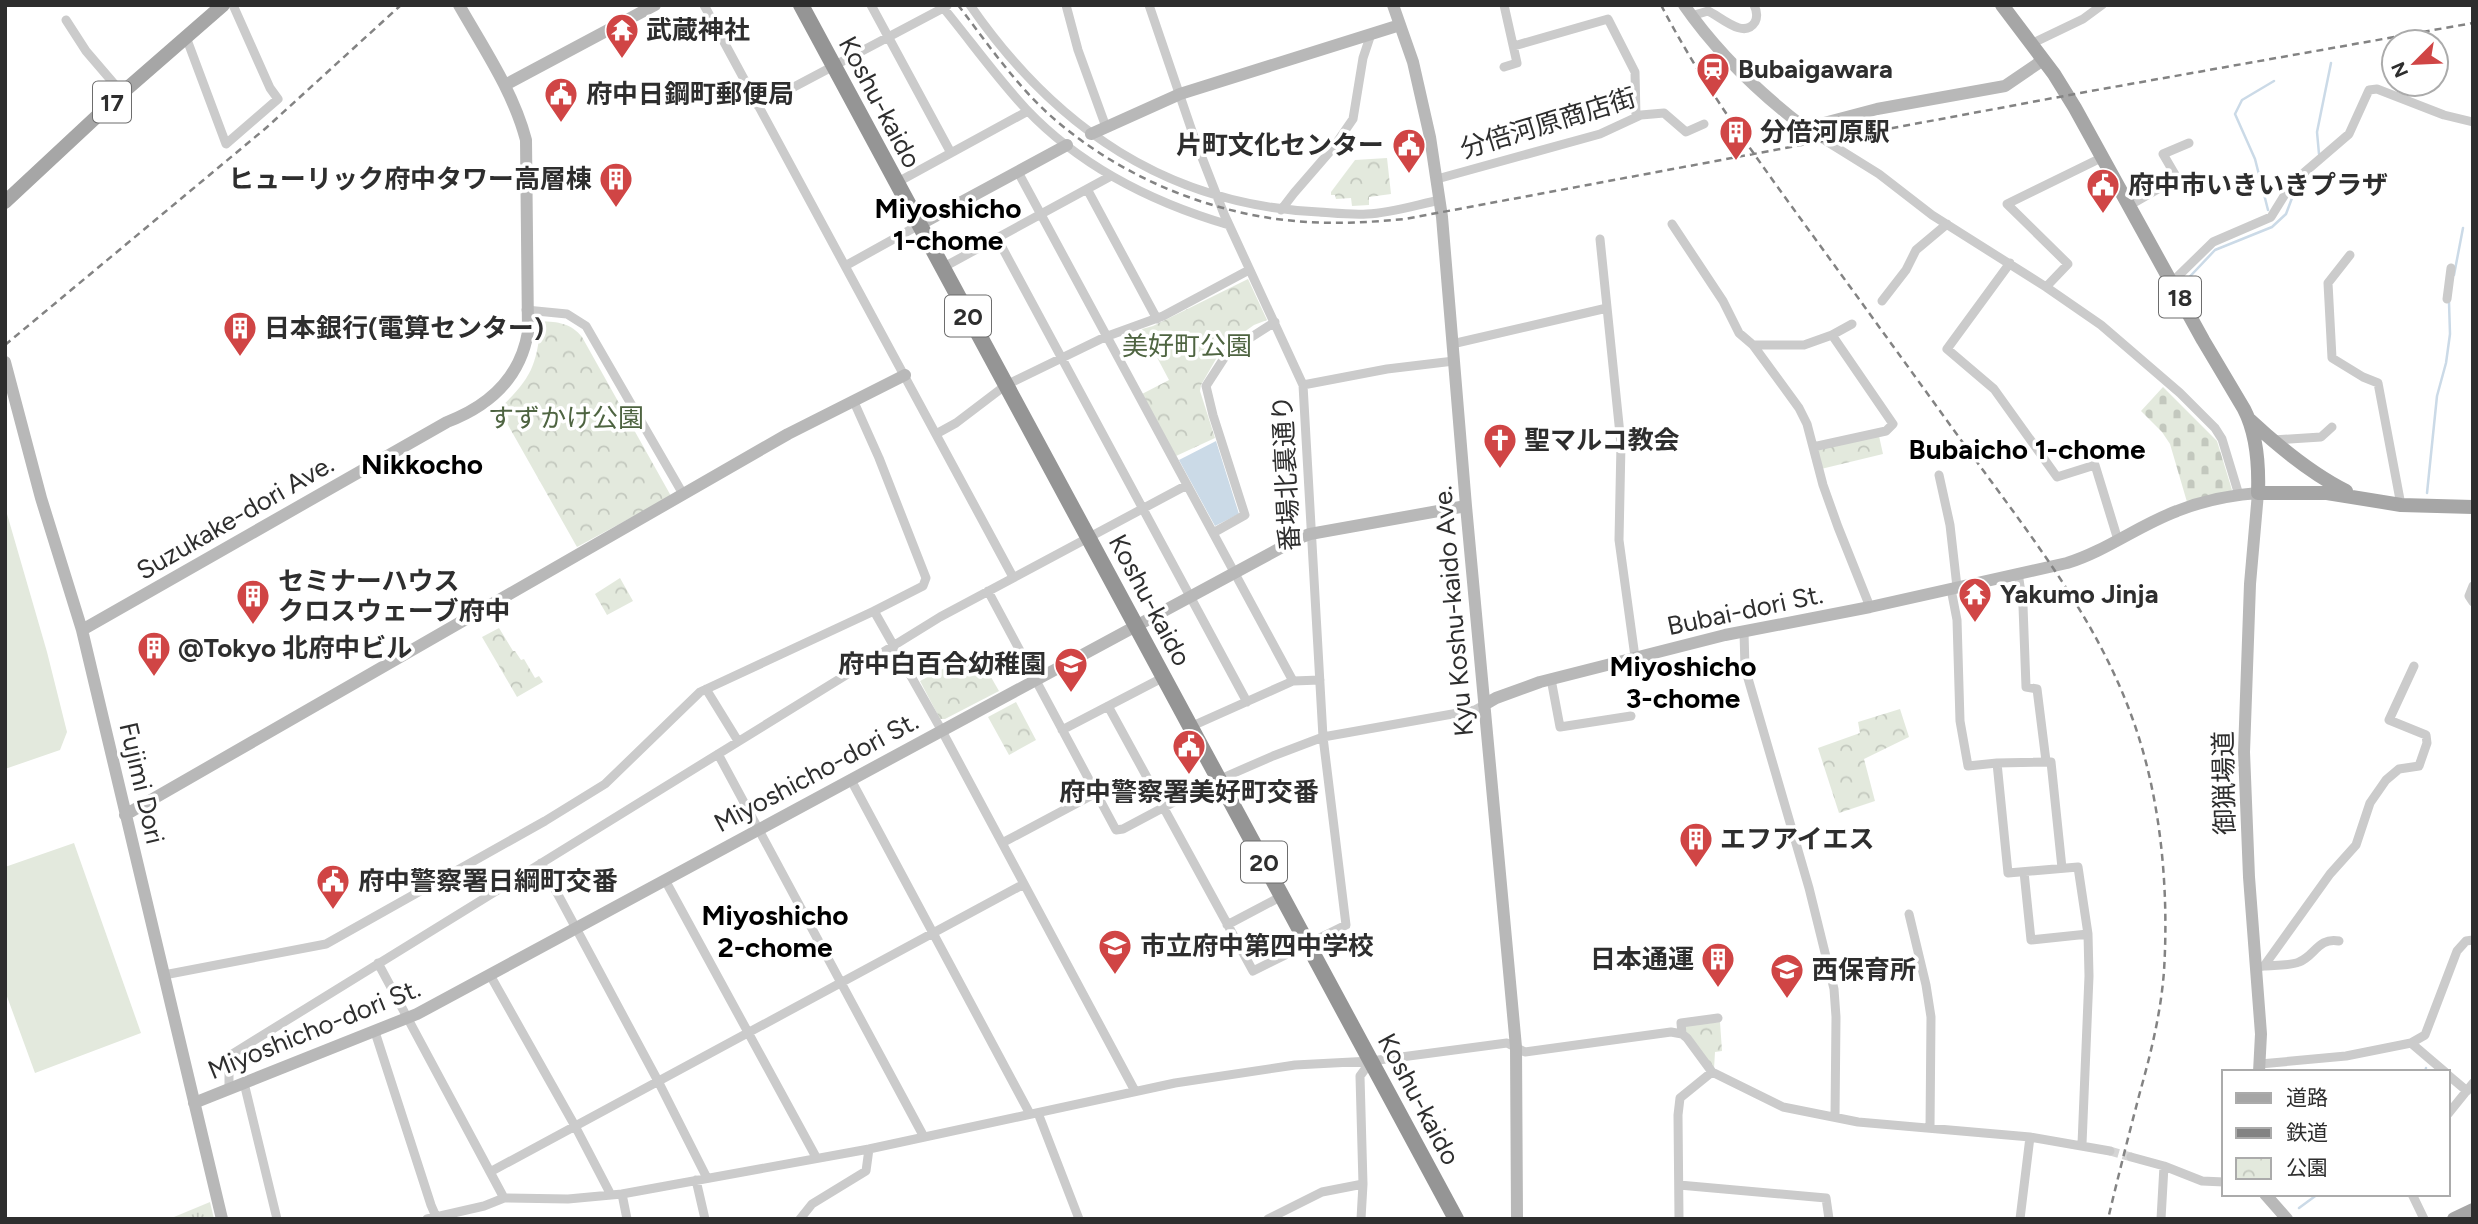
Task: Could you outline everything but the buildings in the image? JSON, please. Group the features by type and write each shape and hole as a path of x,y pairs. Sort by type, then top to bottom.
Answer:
{"highway":[{"name":"Koshu-kaido","path":"801,5 1456,1219"}],"main road":[{"name":"17","path":"5,202 122,93 223,5"},
{"name":"18","path":"2002,5 2054,74 2104,156 2249,419 2314,473 2354,496"},
{"name":"18","path":"2249,419 2258,462 2258,493 2318,492 2401,505 2473,507"},
{"path":"2455,1219 2473,1210"}],"street":[{"path":"186,37 226,144 278,99 270,88 233,5"},
{"name":"Suzukake-dori Ave.","path":"82,630 447,422 468,414 486,403 510,378 526,341 528,158 521,121 505,85 460,5"},
{"path":"505,85 655,5"},
{"path":"704,5 1013,577"},
{"path":"871,5 951,153"},
{"path":"970,5 1024,73 1066,115 1091,134 1153,172 1218,197 1281,210 1368,215 1440,200"},
{"path":"1066,5 1078,50 1106,127"},
{"name":"番場北裏通り","path":"1149,5 1229,225 1303,386 1323,737 1346,925 1309,945"},
{"name":"Kyu Koshu-kaido Ave.","path":"1393,5 1413,62 1440,200 1465,506 1516,1047 1517,1219"},
{"path":"1504,5 1517,63 1504,67"},
{"path":"1687,10 1715,10 1733,26 1747,29 1757,19 1754,5"},
{"path":"2031,44 2083,19 2102,5"},
{"path":"758,106 945,6 1028,111 1067,145 1111,176 1185,211 1229,225"},
{"path":"1687,10 1721,54 1765,97 1805,128 1878,174 1947,224 2101,325 2200,411 2222,439 2239,495"},
{"path":"1514,46 1608,19 1635,72 1636,117"},
{"path":"66,20 86,51 122,93"},
{"path":"1091,134 1180,94 1400,25"},
{"path":"1281,210 1333,148 1353,119 1363,58 1371,34"},
{"path":"1805,128 1877,109 2005,86 2043,60"},
{"path":"2172,282 2213,242 2272,217 2292,183 2349,134 2369,90 2377,89 2444,115 2473,122"},
{"path":"896,183 1028,111"},
{"name":"分倍河原商店街","path":"1437,179 1600,134 1636,117 1655,112 1664,113 1686,132 1704,124"},
{"path":"2130,205 2177,178 2163,154 2189,143"},
{"path":"845,266 1067,145"},
{"path":"2046,287 2068,264 2007,204 2104,156"},
{"path":"1018,172 1293,681"},
{"path":"942,268 1111,176"},
{"path":"1087,189 1157,319"},
{"path":"1672,224 1723,301 1739,333 1753,345 1799,408 1807,424 1836,523 1870,607"},
{"path":"1882,301 1906,270 1916,250 1947,224"},
{"path":"998,238 1247,702"},
{"path":"1600,239 1620,444 1619,540 1635,657"},
{"path":"2350,255 2328,283 2332,358 2378,383 2401,505"},
{"path":"2010,263 1947,349 1994,389 2057,477 2095,465 2118,540"},
{"path":"2447,299 2451,268"},
{"path":"936,434 1006,385 1105,337 1157,319 1249,270"},
{"path":"1452,344 1607,308"},
{"path":"526,310 567,314 586,326 683,494"},
{"path":"1213,533 1245,515 1206,386 1228,352 1275,322"},
{"path":"1753,345 1804,345 1852,324"},
{"path":"1813,447 1886,430 1894,424 1832,335"},
{"path":"1303,386 1387,369 1454,361"},
{"name":"Fujimi Dori","path":"5,362 41,498 82,630 222,1219"},
{"path":"125,815 788,434 905,375"},
{"path":"164,975 326,944 545,821 605,784 706,689 919,589 926,582 926,578 854,402"},
{"path":"2271,440 2321,437 2332,427"},
{"path":"1939,475 1950,525 1957,620 1960,721 1968,766 2051,762 2062,868"},
{"path":"229,1089 229,1056 940,617 1186,485"},
{"name":"Bubai-dori St.","path":"1096,793 1116,830 1123,830 1202,787 1323,737 1475,710 1496,698 1551,679 1635,657 2077,560 2176,511 2239,495 2258,493"},
{"name":"御猟場道","path":"2258,493 2249,610 2244,752 2249,877 2260,966 2260,1068"},
{"name":"Miyoshicho-dori St.","path":"194,1103 407,1018 1310,534 1465,506"},
{"path":"2018,573 2023,606 2026,687 2037,689 2046,761"},
{"path":"2473,586 2469,596 2473,602"},
{"path":"988,591 1096,793 1002,842"},
{"path":"874,611 942,731 1135,1091"},
{"path":"1744,632 1745,668 1809,888 1834,989 1835,1117"},
{"path":"2260,966 2330,874 2356,845 2370,803 2386,780 2399,769 2419,766 2427,743 2426,735 2389,720 2414,666"},
{"path":"1062,730 1164,677"},
{"path":"1551,679 1560,727 1631,716"},
{"path":"1190,727 1293,681 1320,680"},
{"path":"706,689 738,741"},
{"path":"1108,706 1252,971 1309,945"},
{"path":"718,754 923,1137"},
{"path":"1997,763 2007,873 2078,867 2088,934 2089,990 2082,1144"},
{"path":"851,780 1034,1113 1079,1219"},
{"path":"541,863 708,1178"},
{"path":"2024,872 2031,940 2088,934"},
{"path":"665,880 816,1157"},
{"path":"490,1172 1024,884"},
{"path":"1227,925 1282,896"},
{"path":"1909,914 1931,1017 1930,1128"},
{"path":"2260,1068 2346,1056 2411,1043 2425,1035 2457,951 2466,941 2473,940"},
{"path":"2260,966 2300,962 2321,943 2339,941"},
{"path":"378,963 503,1198"},
{"path":"490,975 611,1195"},
{"path":"1718,1018 1681,1023 1682,1034 1712,1072 1783,1107 1858,1122 2030,1137 2110,1151"},
{"path":"375,1032 433,1218 484,1206 503,1198 568,1199 622,1194 869,1149 1135,1091 1295,1065 1371,1061 1507,1043 1525,1052 1671,1032 1682,1034"},
{"path":"2411,1043 2442,1070"},
{"path":"1361,1219 1363,1184 1360,1076 1371,1061"},
{"path":"1679,1219 1680,1098 1712,1072"},
{"path":"2450,1075 2470,1087 2450,1112"},
{"path":"244,1083 276,1219"},
{"path":"2020,1219 2030,1137"},
{"path":"800,1219 812,1204 866,1171 869,1149"},
{"path":"2131,1157 2202,1181 2222,1182"},
{"path":"2161,1219 2164,1166"},
{"path":"696,1180 705,1219"},
{"path":"1268,1219 1322,1192 1363,1184"},
{"path":"1679,1185 1826,1198 1829,1219"},
{"path":"622,1194 627,1219"},
{"path":"2267,1196 2287,1219"},
{"path":"2413,1196 2424,1219"}],"green space":[{"path":"1387,158 1391,194 1369,197 1369,205 1352,206 1351,198 1336,199 1335,195 1331,195 1355,160"},
{"name":"美好町公園","path":"1248,279 1267,320 1254,325 1223,347 1201,385 1200,391 1215,438 1176,456 1142,394 1169,380 1142,329"},
{"name":"すずかけ公園","path":"541,321 564,324 582,337 671,496 577,547 499,409 519,388 531,370"},
{"path":"2163,387 2217,441 2232,490 2225,495 2187,502 2170,444 2141,411"},
{"path":"1879,436 1883,454 1821,469 1815,450"},
{"path":"5,507 67,732 60,750 5,769"},
{"path":"620,578 633,601 607,615 595,594"},
{"path":"499,628 513,651 521,660 524,659 535,678 539,676 543,682 517,697 482,637"},
{"path":"976,651 999,691 945,719 940,719 920,681"},
{"path":"1016,702 1036,740 1009,755 988,717"},
{"path":"1900,709 1909,737 1864,759 1875,801 1839,813 1818,748 1860,733 1858,722"},
{"path":"74,843 141,1033 35,1073 5,991 5,867"},
{"path":"1720,1022 1722,1051 1715,1052 1714,1069 1685,1035 1683,1026"},
{"path":"210,1202 214,1219 173,1219 174,1217"}],"water":[{"path":"1216,441 1239,514 1215,526 1179,460"}],"waterway":[{"path":"2319,154 2317,132 2331,63"},
{"path":"2268,210 2255,159 2235,114 2242,100 2274,81"},
{"path":"2180,287 2215,250 2272,227 2286,214 2295,190 2304,178"},
{"path":"2454,275 2463,228"},
{"path":"2427,493 2437,396 2450,334 2449,302"},
{"path":"2299,1208 2315,1196"}],"tunnel":[{"path":"2110,1151 2131,1157"}],"railway":[{"path":"5,345 266,128 401,5"},
{"path":"958,5 1007,69 1039,105 1067,129 1129,171 1199,201 1235,211 1272,218 1333,223 1405,219 2473,23"},
{"path":"1661,5 1694,63 1749,147 2065,586 2103,651 2133,720 2143,750 2161,844 2165,908 2164,971 2152,1047 2108,1219"}],"place":[{"name":"武蔵神社","path":"622,60"},
{"name":"Bubaigawara","path":"1713,99"},
{"name":"府中日鋼町郵便局","path":"561,124"},
{"name":"分倍河原駅","path":"1736,162"},
{"name":"片町文化センター","path":"1409,175"},
{"name":"ヒューリック府中タワー高層棟","path":"616,209"},
{"name":"府中市いきいきプラザ","path":"2103,215"},
{"name":"日本銀行(電算センター)","path":"240,358"},
{"name":"聖マルコ教会","path":"1500,470"},
{"name":"Yakumo Jinja","path":"1975,624"},
{"name":"セミナーハウス クロスウェーブ府中","path":"253,626"},
{"name":"@Tokyo 北府中ビル","path":"154,678"},
{"name":"府中白百合幼稚園","path":"1071,694"},
{"name":"府中警察署美好町交番","path":"1189,776"},
{"name":"エフアイエス","path":"1696,869"},
{"name":"府中警察署日綱町交番","path":"333,911"},
{"name":"市立府中第四中学校","path":"1115,976"},
{"name":"日本通運","path":"1718,989"},
{"name":"西保育所","path":"1787,1000"}],"district":[{"name":"Miyoshicho 1-chome","path":"948,224"},
{"name":"Bubaicho 1-chome","path":"2027,449"},
{"name":"Nikkocho","path":"422,464"},
{"name":"Miyoshicho 3-chome","path":"1683,682"},
{"name":"Miyoshicho 2-chome","path":"775,931"}]}
